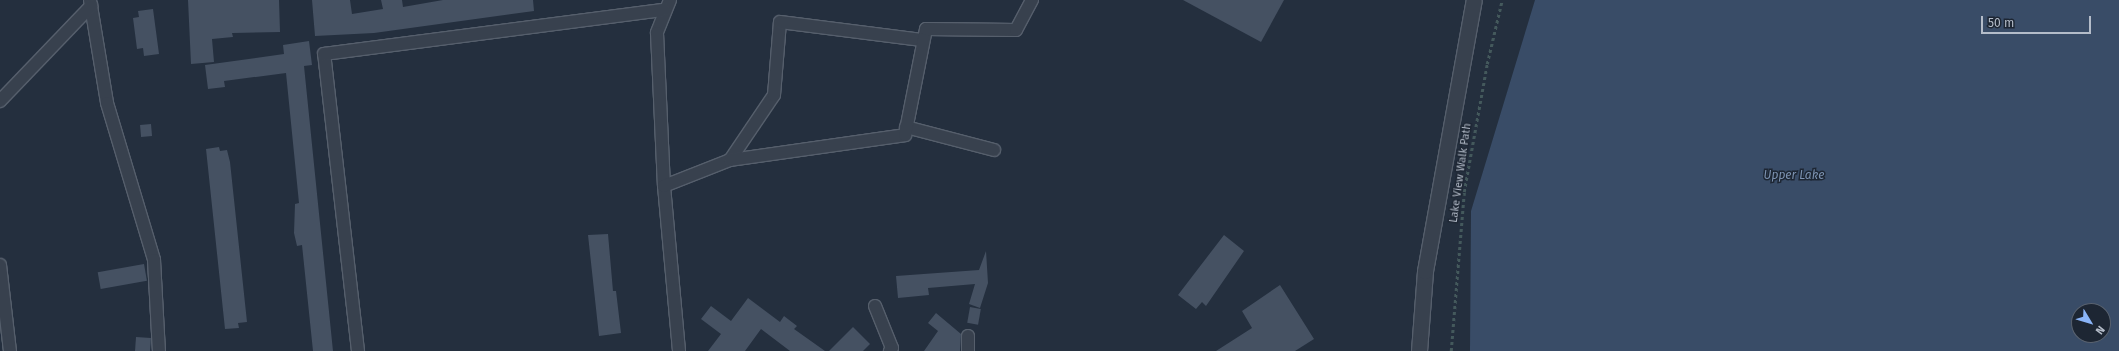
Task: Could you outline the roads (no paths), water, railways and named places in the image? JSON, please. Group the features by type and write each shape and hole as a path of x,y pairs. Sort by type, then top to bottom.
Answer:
{"street":[{"path":"664,186 730,160 905,135 922,40 926,29 1016,30 1032,0"},
{"path":"1419,351 1425,271 1474,0"},
{"path":"0,101 90,3"},
{"path":"90,3 107,103 154,260 159,351"},
{"path":"358,351 324,54 667,5 657,33 664,186 679,351"},
{"path":"730,160 774,95 780,22 922,40"},
{"path":"906,127 994,150"},
{"path":"0,265 10,351"},
{"path":"875,306 892,348 890,351"},
{"path":"968,336 968,351"}],"water":[{"name":"Upper Lake","path":"1535,0 2119,0 2119,351 1470,351 1471,211"}]}
